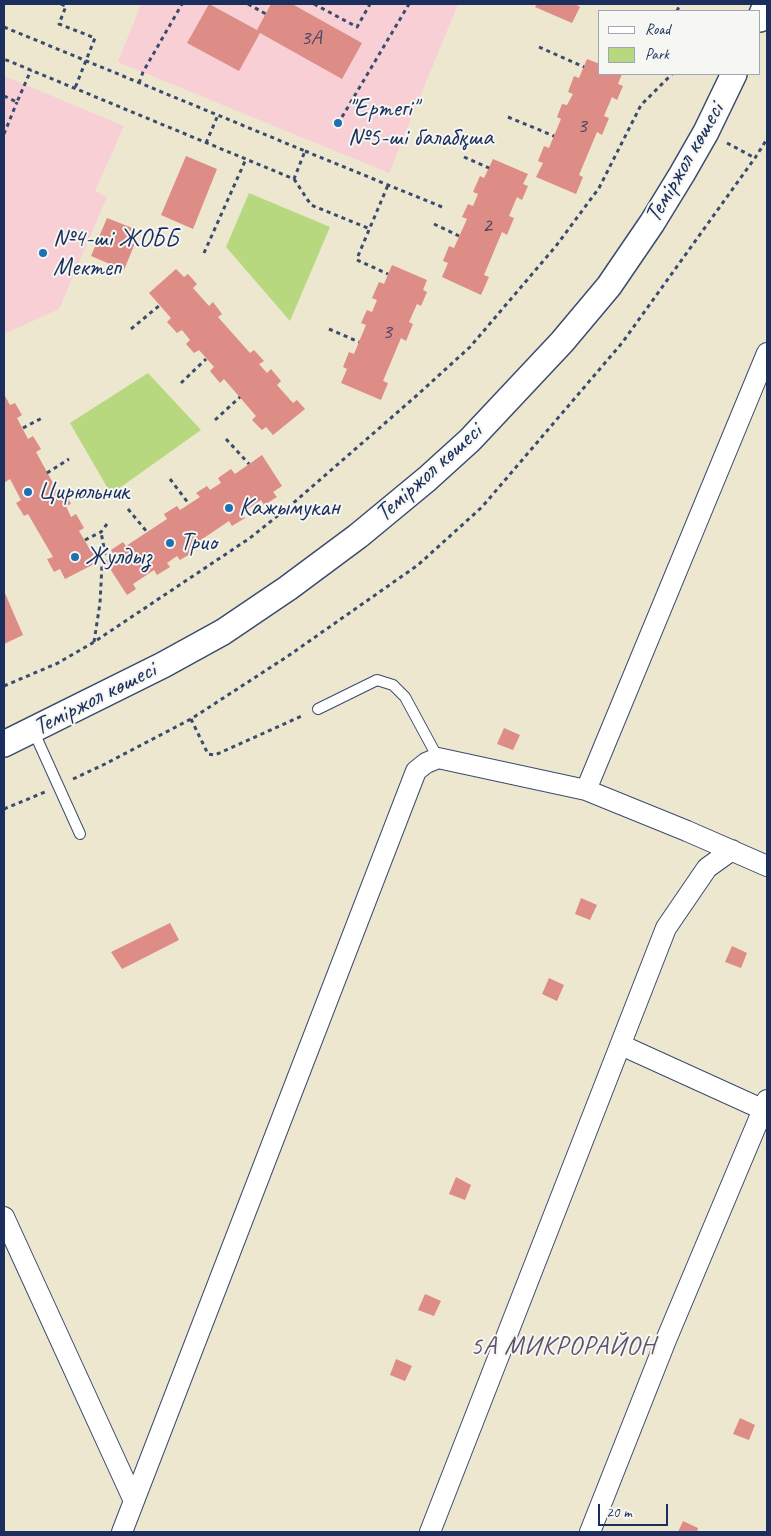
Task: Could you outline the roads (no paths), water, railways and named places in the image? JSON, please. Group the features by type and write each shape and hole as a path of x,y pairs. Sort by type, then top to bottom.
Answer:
{"street":[{"path":"761,16 766,4"},
{"name":"Теміржол көшесі","path":"4,744 163,665 224,632 288,588 358,536 427,479 470,440 562,342 609,286 652,223 706,132 734,75"},
{"path":"586,790 767,353"},
{"path":"122,1532 416,771 426,763 438,758 586,790 767,866"},
{"path":"430,1532 666,928 707,868 732,850"},
{"path":"590,1532 666,1340 765,1105 621,1045"},
{"path":"4,1216 134,1501"}],"lane":[{"path":"318,709 377,680 393,685 405,697 438,758"},
{"path":"33,730 80,834"}],"place":[{"name":"\"Ертегі\" №5-ші балабқша","path":"338,123"},
{"name":"№4-ші ЖОББ Мектеп","path":"43,253"},
{"name":"Цирюльник","path":"28,492"},
{"name":"Кажымукан","path":"229,508"},
{"name":"Трио","path":"170,543"},
{"name":"Жулдыз","path":"75,557"}],"district":[{"name":"5А МИКРОРАЙОН","path":"563,1347"}]}
